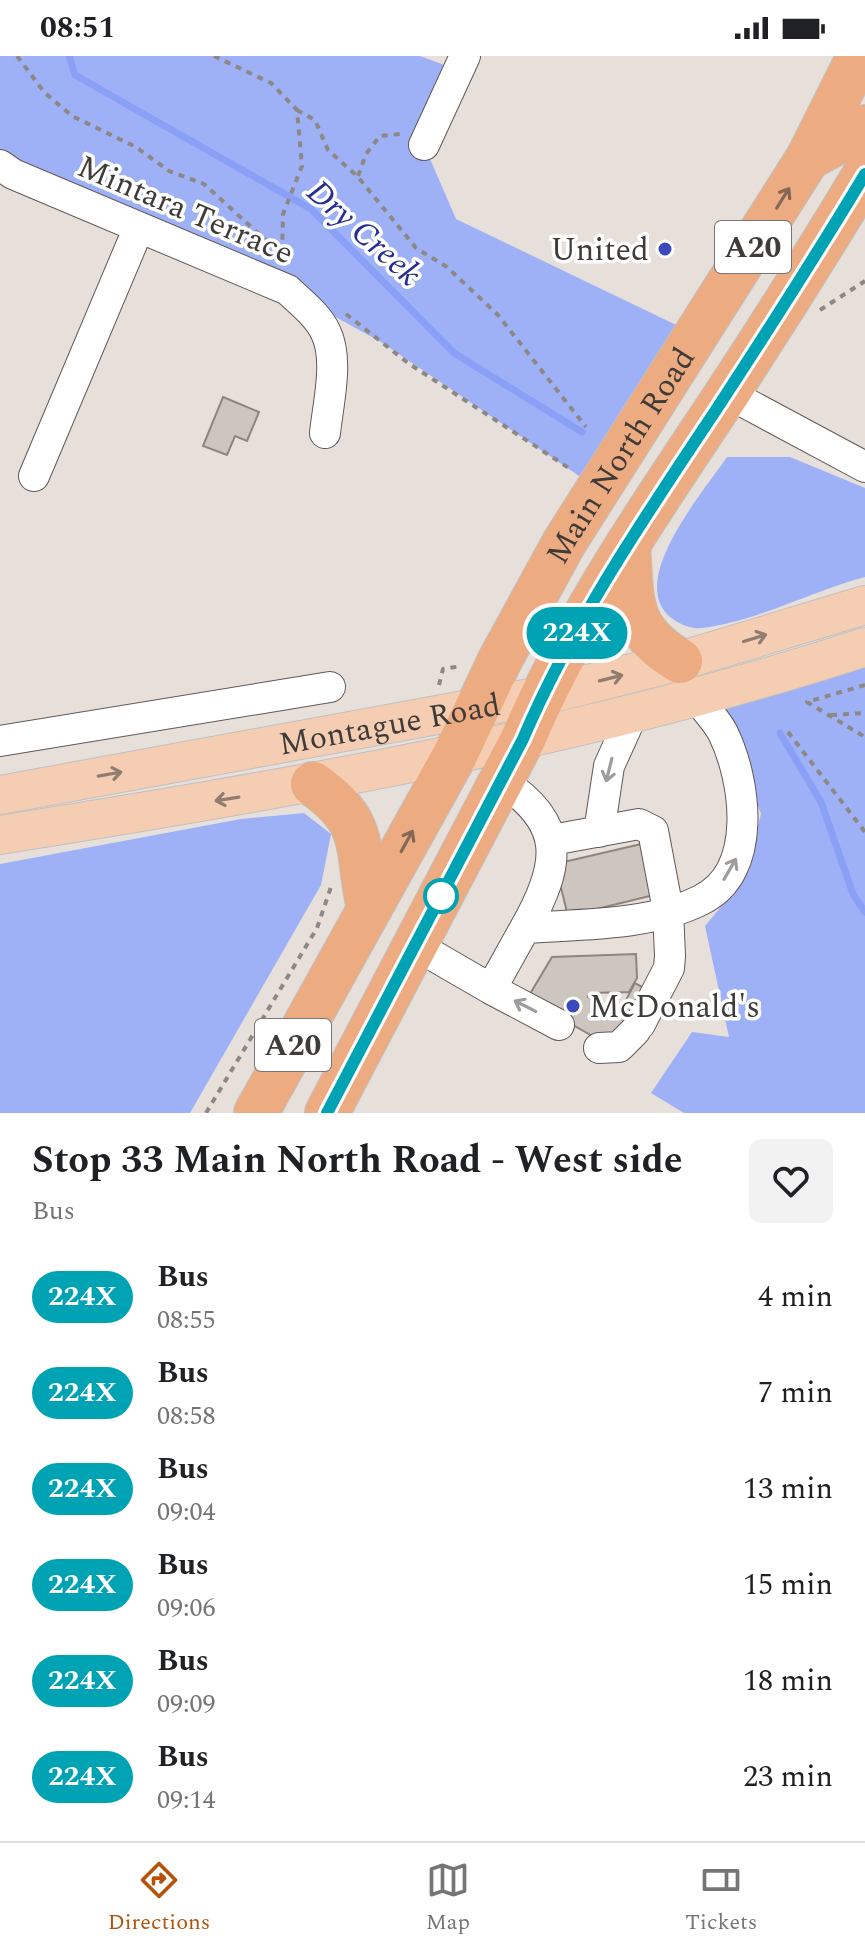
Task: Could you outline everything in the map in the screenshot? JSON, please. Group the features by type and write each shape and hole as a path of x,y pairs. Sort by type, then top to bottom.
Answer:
{"highway":[{"name":"Main North Road","path":"256,1113 455,755 500,660 597,488 808,158 859,56"},
{"path":"808,158 865,127"},
{"name":"Main North Road","path":"327,1113 523,739 541,696 628,544 853,207 865,174"},
{"path":"628,544 633,599 642,632 689,680"},
{"path":"313,784 342,806 354,824 369,909"}],"main road":[{"name":"Montague Road","path":"0,835 313,784 455,755 633,713 689,680 865,605"},
{"name":"Montague Road","path":"0,795 541,696 689,680 865,647"}],"street":[{"path":"424,145 465,56"},
{"name":"Mintara Terrace","path":"0,165 13,174 288,290 314,314 327,334 330,360 325,433"},
{"path":"34,476 139,227"},
{"path":"727,393 865,467"},
{"path":"525,928 624,921 702,900 717,890 737,857 742,836 739,787 723,732 689,680"},
{"path":"0,741 330,687"},
{"path":"599,832 609,766 633,713"},
{"path":"491,989 543,897 552,840 545,821 529,799 501,781"},
{"path":"415,945 579,1036 619,1047 637,1027 669,968 668,910 653,831 639,824 552,840"}],"path":[{"path":"17,56 44,92 72,116 136,147 169,171 204,184 282,255"},
{"path":"214,56 271,83 297,110 315,120 328,150 358,177 416,248 447,267 498,315 586,427"},
{"path":"279,286 283,214 302,166 297,110"},
{"path":"358,177 366,154 380,136 396,133 424,145"},
{"path":"335,306 408,363 597,488"},
{"path":"438,687 443,669 469,665"},
{"path":"865,685 807,702 865,737"},
{"path":"829,715 865,713"},
{"path":"788,732 865,832"},
{"path":"206,1113 317,928 333,884"}],"shaded area":[{"path":"0,56 420,56 458,70 424,145 456,219 697,335 597,488 381,342 279,286 0,165"},
{"path":"727,457 790,457 865,488 865,577 722,625 693,628 669,616 659,600 658,580 663,558 688,512"},
{"path":"865,647 865,1113 684,1113 651,1093 692,1032 729,1037 705,926 744,879 761,814 717,693"},
{"path":"304,813 331,834 321,885 190,1113 0,1113 0,864 241,819"}],"building":[{"path":"223,397 259,412 247,441 235,436 227,455 203,446"},
{"path":"650,842 662,893 568,916 555,864"},
{"name":"McDonald's","path":"636,954 637,978 629,992 590,993 588,997 619,1013 635,983 648,990 610,1046 527,999 552,957"}],"waterway":[{"name":"Dry Creek","path":"69,56 75,75 311,209 454,353 582,432"},
{"name":"Dry Creek","path":"780,733 821,802 853,894 865,912"}],"bus line":[{"name":"224X","path":"327,1113 523,739 541,696 614,568 797,287 865,174"}],"place":[{"name":"United","path":"665,249"},
{"name":"McDonald's","path":"573,1006"}]}
